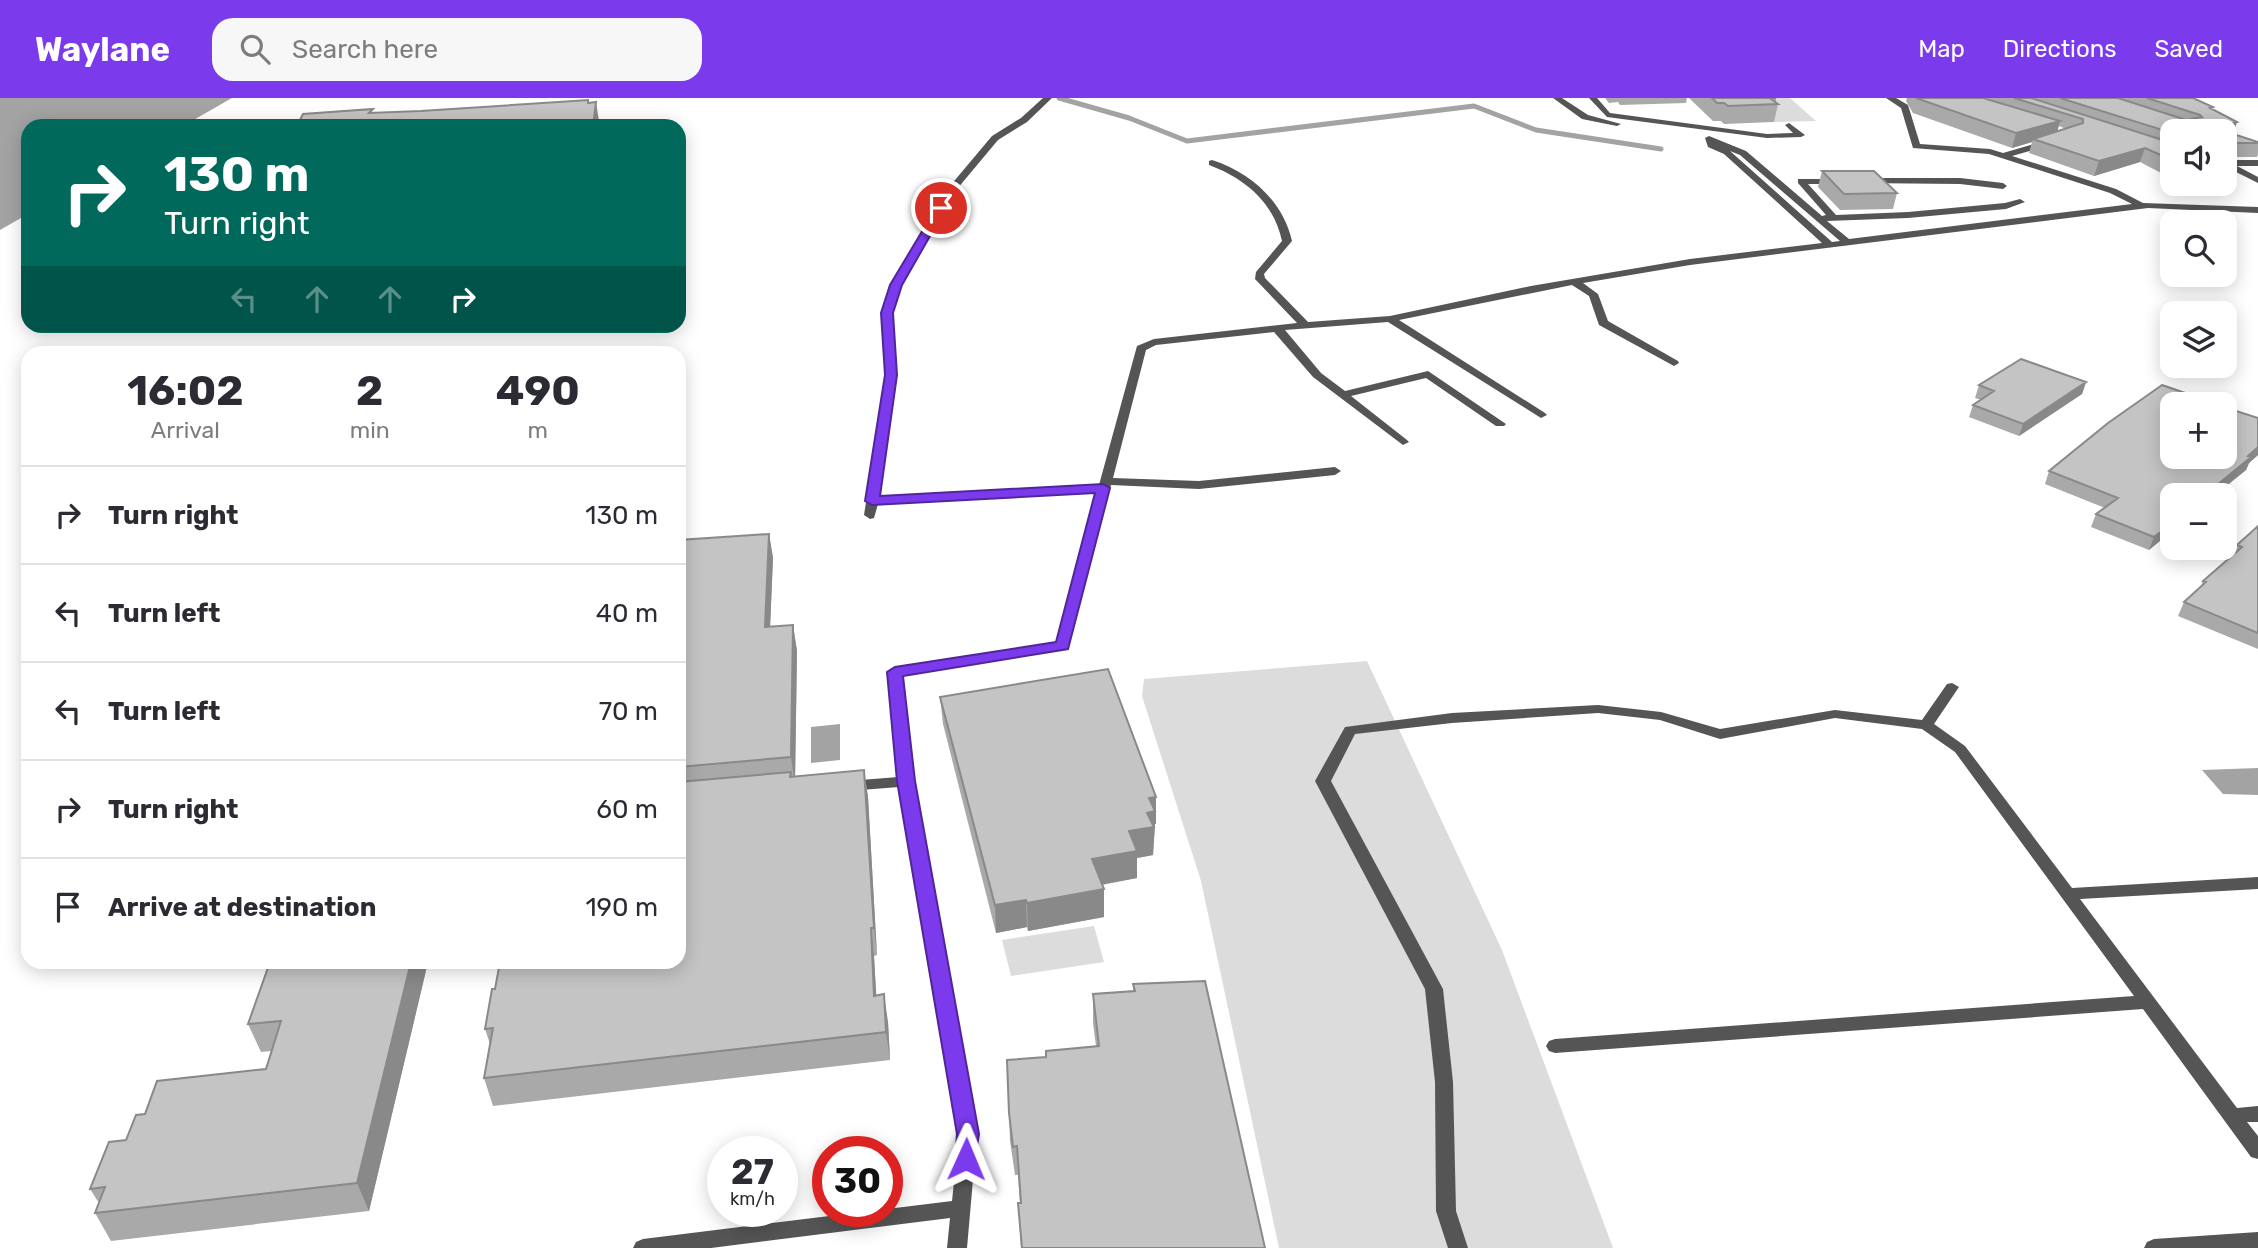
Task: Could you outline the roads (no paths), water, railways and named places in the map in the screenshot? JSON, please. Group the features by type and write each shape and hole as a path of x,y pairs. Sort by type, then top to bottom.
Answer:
{"street":[{"path":"870,515 891,375 887,313 896,285 953,188 995,138 1024,120 1048,98"},
{"path":"1557,98 1585,117 1709,138 1743,153 1848,243"},
{"path":"1593,98 1607,116 1767,136 1801,135 1789,125"},
{"path":"1890,98 1905,107 1916,146 1990,152 2113,191 2142,206"},
{"path":"1709,138 1711,145 1727,152 1831,246"},
{"path":"2002,156 2062,139"},
{"path":"1212,163 1239,173 1259,187 1286,231 1287,241 1259,274 1305,325"},
{"path":"2237,163 2258,163"},
{"path":"2237,169 2258,180"},
{"path":"1833,217 1801,181 1960,181 2003,186"},
{"path":"1819,218 1908,215 2006,206 2020,202"},
{"path":"957,1248 968,1134 906,781 895,672 1063,646 1141,348 1154,342 1305,325 1390,319 1690,262 2142,206 2258,210"},
{"path":"1574,282 1593,294 1603,323 1674,363"},
{"path":"1390,319 1541,415"},
{"path":"1277,328 1317,375 1403,442"},
{"path":"1343,396 1428,374 1500,424"},
{"path":"872,501 1104,484 1199,485 1335,471"},
{"path":"1926,725 1952,687"},
{"path":"1458,1248 1446,1211 1444,1082 1434,989 1323,781 1350,730 1452,718 1598,709 1661,716 1720,734 1835,714 1926,725 1960,749 2258,1151"},
{"path":"826,788 906,781"},
{"path":"2068,894 2258,883"},
{"path":"1555,1046 2147,1002"},
{"path":"2232,1116 2258,1114"},
{"path":"643,1248 961,1208"},
{"path":"2154,1248 2258,1241"}],"waterway":[{"path":"1059,98 1129,118 1187,141 1474,106 1536,130 1661,149"}]}
